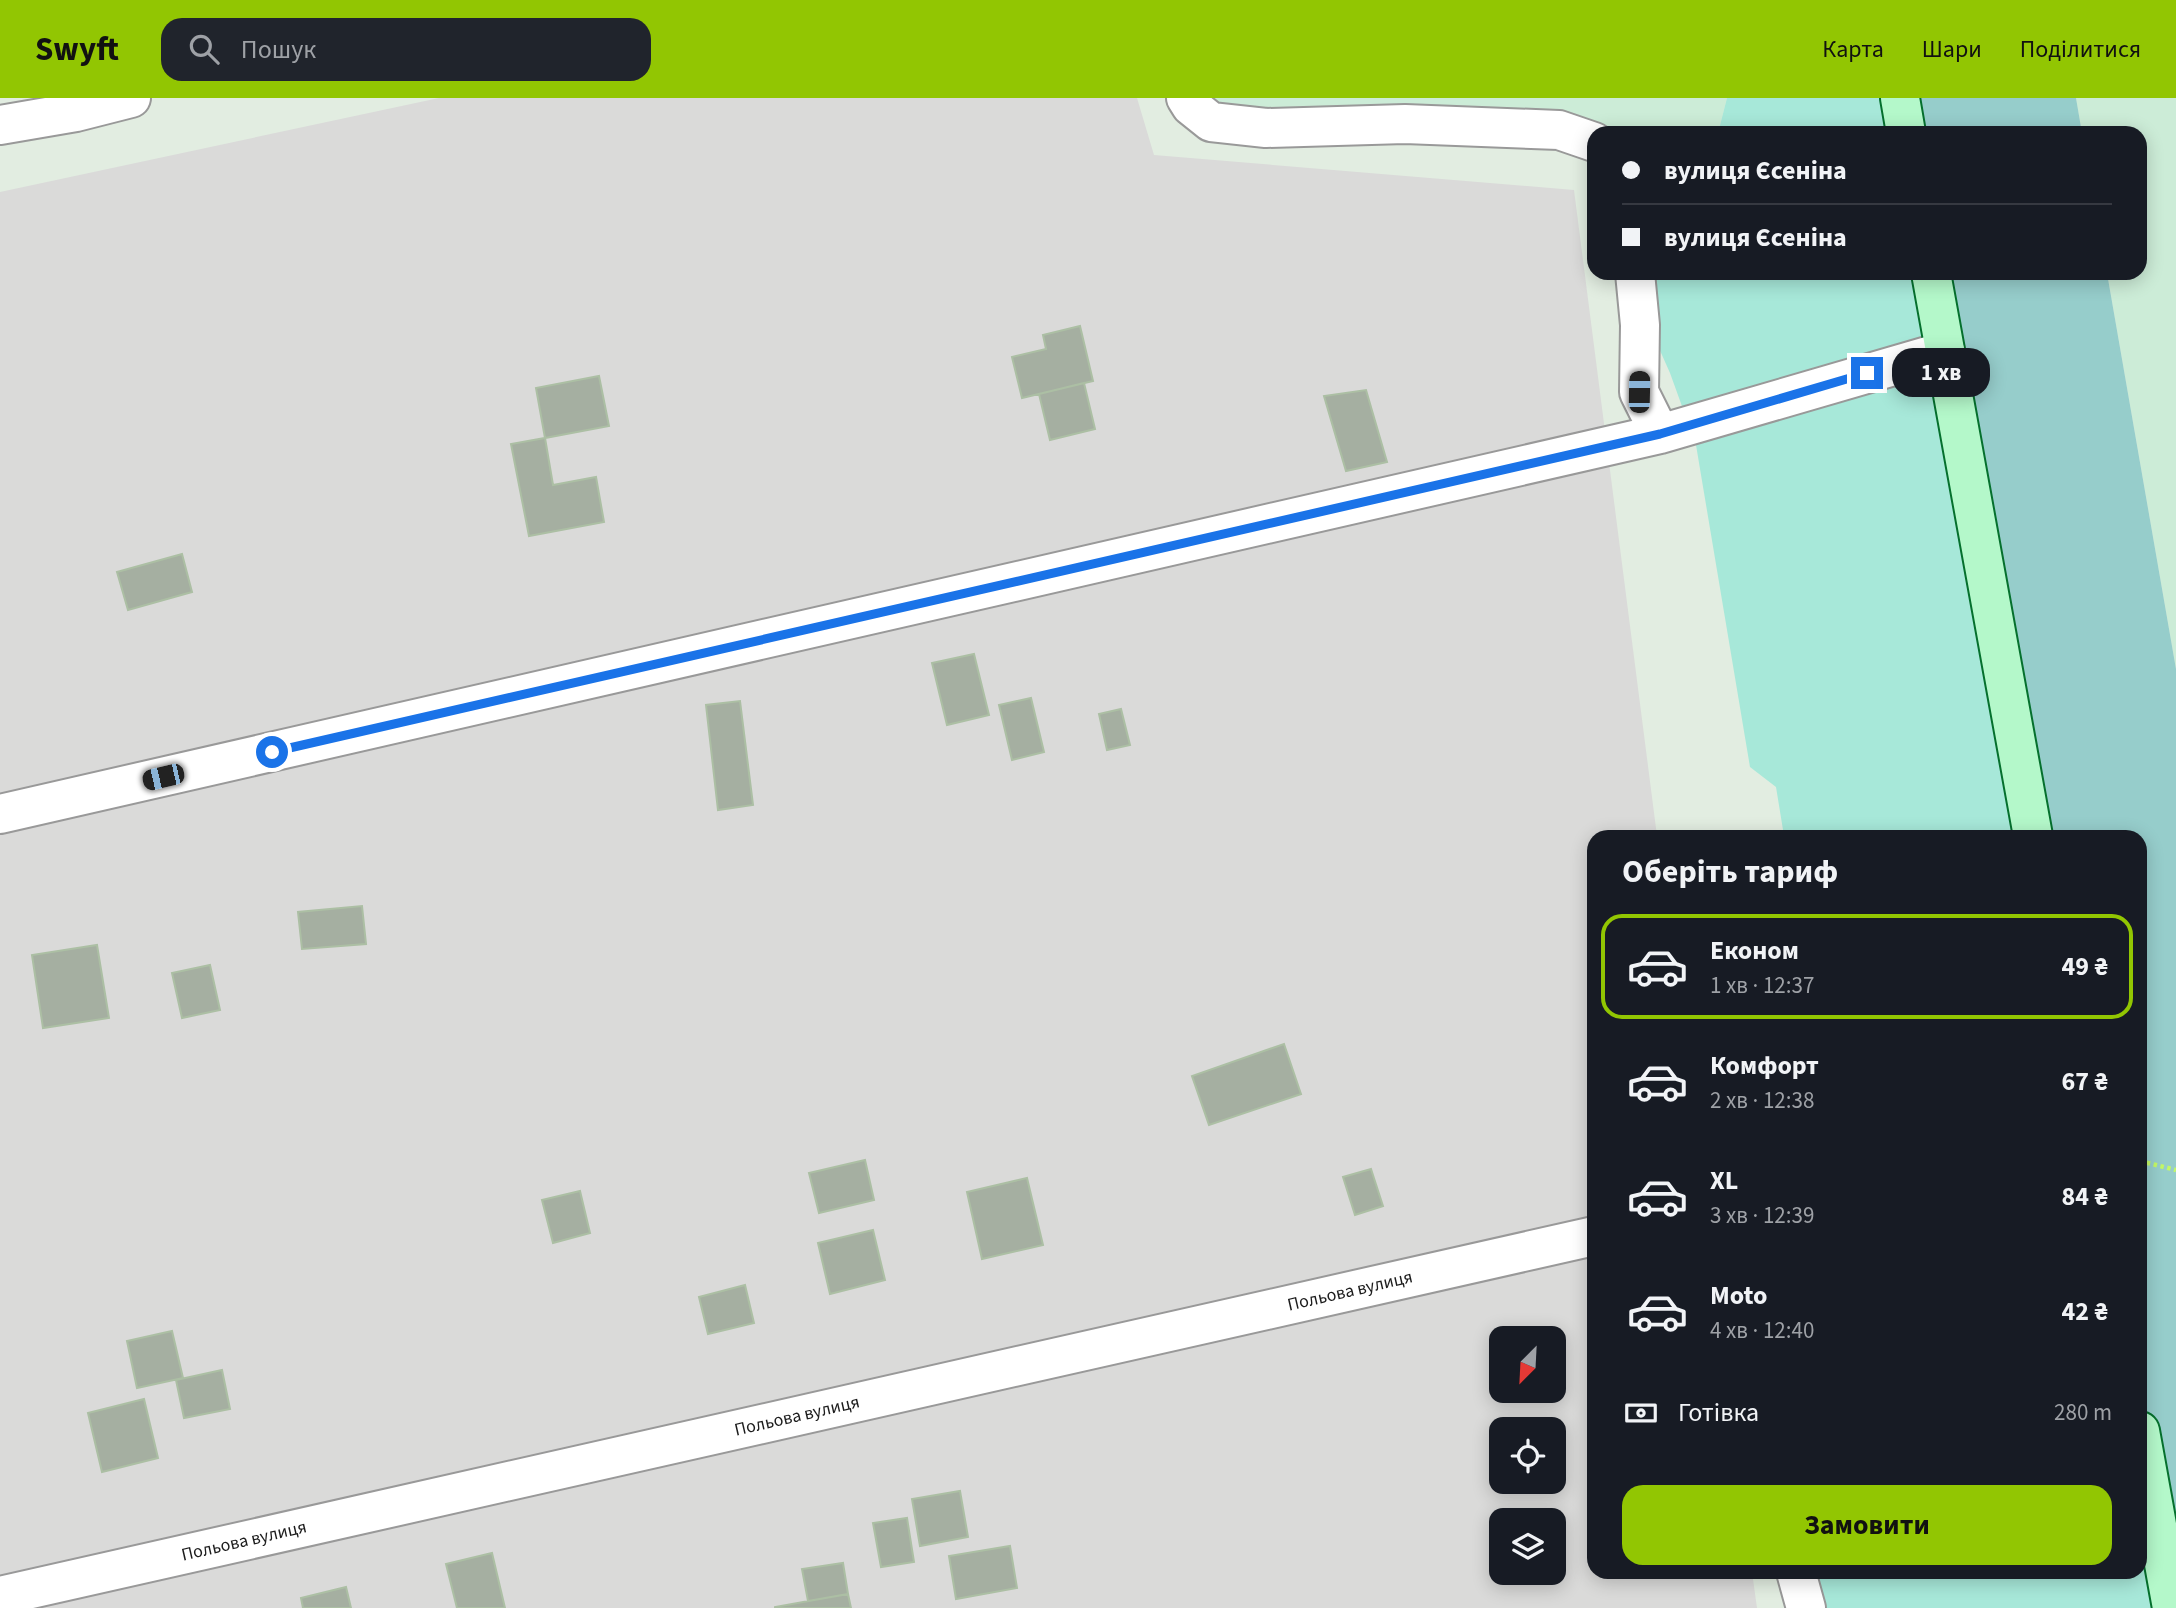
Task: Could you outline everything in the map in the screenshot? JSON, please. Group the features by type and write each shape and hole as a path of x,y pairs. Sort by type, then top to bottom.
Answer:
{"main road":[{"path":"1900,98 1905,126"},
{"path":"1932,280 2032,830"},
{"path":"2147,1470 2172,1608"}],"street":[{"path":"0,125 75,112 131,98"},
{"path":"1186,98 1191,106 1211,122 1266,128 1405,124 1559,130 1587,140"},
{"path":"1636,280 1640,325 1639,392 1660,434"},
{"path":"0,814 1660,434 1945,351"},
{"name":"Польова вулиця","path":"0,1596 1587,1238"},
{"path":"1798,1579 1806,1608"}],"path":[{"path":"2147,1163 2176,1170"}],"shaded area":[{"path":"439,98 1137,98 1154,155 1574,190 1656,830 1587,830 1587,1579 1753,1579 1757,1608 0,1608 0,192"},
{"path":"1727,98 1900,98 1905,126 1720,126"},
{"path":"1900,98 2076,98 2081,126 1905,126"},
{"path":"1649,280 1932,280 2032,830 1783,830 1776,787 1750,767 1696,445 1670,373 1650,328"},
{"path":"1932,280 2108,280 2176,669 2176,1608 2147,1465 2147,830 2032,830"},
{"path":"2147,1470 2172,1608 1821,1608 1814,1579 2147,1579"}],"green space":[{"path":"1186,98 1727,98 1720,126 1587,126 1587,132 1266,128"},
{"path":"2076,98 2176,98 2176,669 2108,280 2147,280 2147,126 2081,126"}],"building":[{"path":"1080,326 1093,381 1022,398 1012,357 1046,349 1043,335"},
{"path":"599,376 609,426 545,438 536,388"},
{"path":"1084,383 1095,429 1050,440 1039,394"},
{"path":"1366,390 1387,462 1346,471 1324,396"},
{"path":"545,438 553,485 596,477 604,522 529,536 511,444"},
{"path":"182,554 192,592 128,610 117,572"},
{"path":"974,654 989,715 947,725 932,663"},
{"path":"1031,698 1044,752 1012,760 999,705"},
{"path":"740,701 753,805 718,810 706,705"},
{"path":"1121,709 1130,745 1107,750 1099,714"},
{"path":"362,906 366,944 302,949 298,912"},
{"path":"97,945 109,1018 43,1028 32,955"},
{"path":"210,965 220,1010 182,1018 172,973"},
{"path":"1284,1044 1301,1094 1209,1125 1192,1076"},
{"path":"865,1160 874,1200 819,1213 809,1173"},
{"path":"1371,1169 1383,1206 1355,1215 1343,1177"},
{"path":"1027,1178 1043,1245 982,1259 967,1192"},
{"path":"580,1191 590,1233 553,1243 542,1200"},
{"path":"873,1230 885,1280 830,1294 818,1243"},
{"path":"745,1285 754,1323 708,1334 699,1297"},
{"path":"172,1331 183,1378 137,1388 127,1341"},
{"path":"222,1370 230,1409 184,1418 176,1380"},
{"path":"144,1399 158,1458 102,1472 88,1413"},
{"path":"960,1491 968,1537 920,1546 912,1499"},
{"path":"907,1518 914,1562 881,1567 873,1523"},
{"path":"1010,1546 1017,1588 956,1599 949,1556"},
{"path":"492,1553 505,1608 457,1608 446,1564"},
{"path":"843,1563 848,1594 808,1601 802,1569"},
{"path":"346,1587 351,1608 303,1608 301,1598"},
{"path":"848,1594 851,1608 775,1608 775,1607"}],"route":[{"path":"272,752 1660,434 1867,373"}]}
